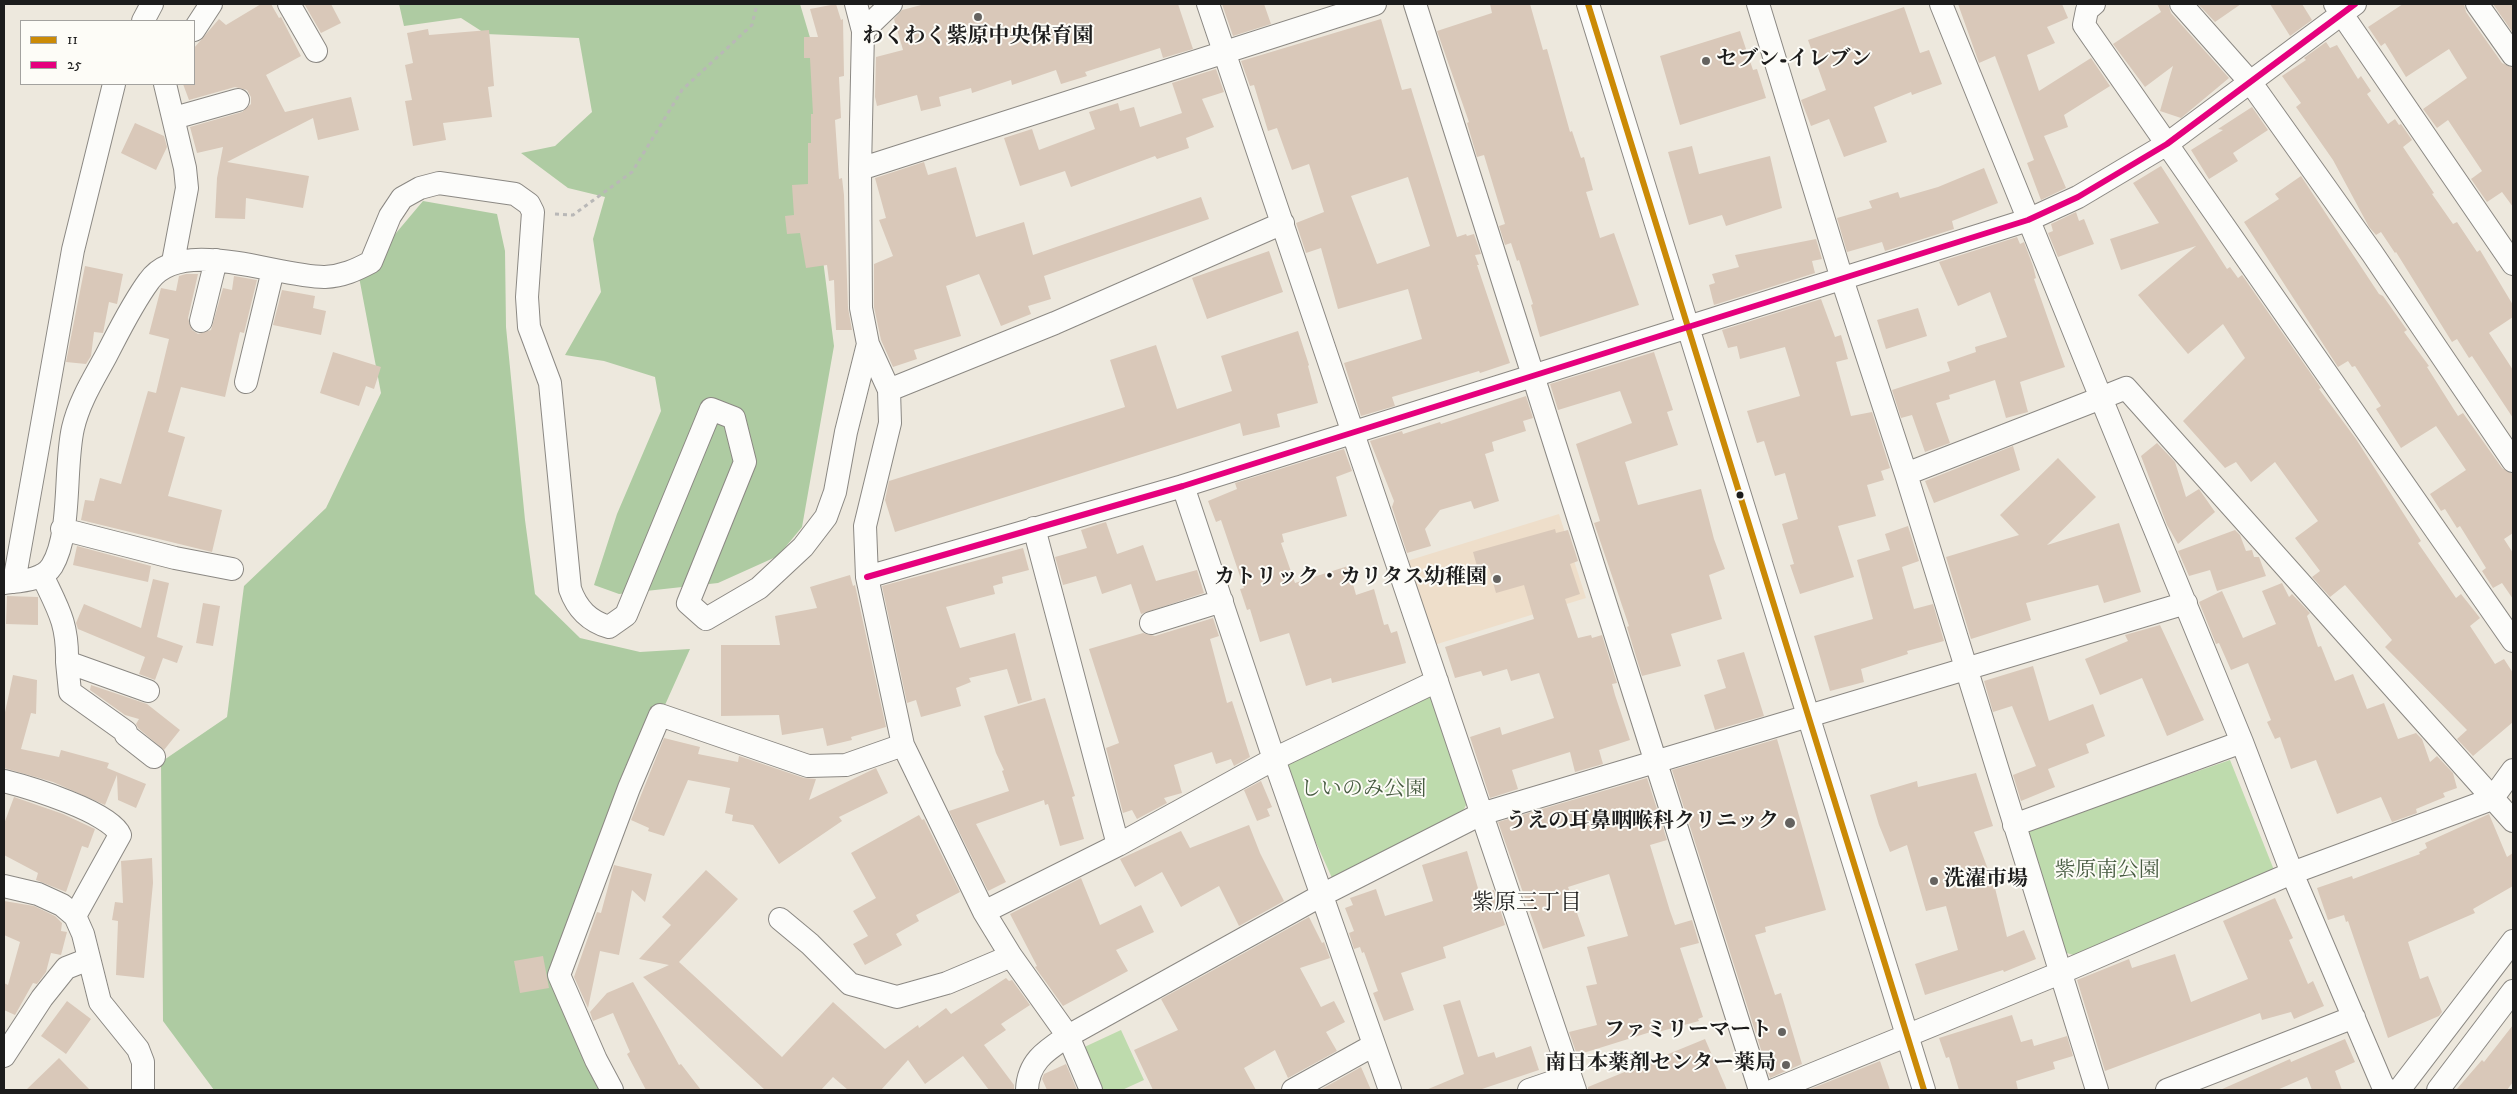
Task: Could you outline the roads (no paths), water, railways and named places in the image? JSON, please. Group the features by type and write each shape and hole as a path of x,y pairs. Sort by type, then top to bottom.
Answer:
{"street":[{"path":"144,20 152,4"},
{"path":"195,28 211,4"},
{"path":"289,4 316,51"},
{"path":"856,4 863,31 860,169 861,308 868,344 889,390 890,423 865,526 867,578 903,745 984,912 1011,956 1068,1036 1091,1090"},
{"path":"863,31 891,4"},
{"path":"1208,4 1354,431 1572,1083 1529,1090"},
{"path":"860,169 1375,4"},
{"path":"1415,4 1535,375 1760,1090"},
{"path":"1588,4 1924,1090"},
{"path":"1758,4 1842,279 1906,474 2097,1090"},
{"path":"1941,4 2186,602 2292,873 2382,1084 2387,1090"},
{"path":"2094,4 2087,10 2084,25 2513,642"},
{"path":"2181,4 2251,83 2372,253 2513,461"},
{"path":"2477,4 2513,55"},
{"path":"867,578 1183,486 2028,220 2078,197 2167,144 2251,83 2344,6 2428,142 2513,264"},
{"path":"114,85 72,250 9,583 42,575 51,568 57,556 62,529 72,429 81,403 149,280 160,268 173,262 216,260 325,277 347,274 371,262 390,216 402,198 420,188 439,183 515,194 529,204 533,212 527,297 529,327 550,383 570,589 577,605 595,623 609,627 626,615 710,409 734,418 745,462 688,603 706,619 758,588 803,548 826,516 835,492 846,432 868,344"},
{"path":"165,85 185,168 187,188 173,262"},
{"path":"174,118 238,100"},
{"path":"889,390 1055,323 1282,223"},
{"path":"201,321 216,260"},
{"path":"246,382 273,270"},
{"path":"1906,474 2126,388 2513,821"},
{"path":"1183,486 1274,759 1390,1090"},
{"path":"1034,528 1118,844"},
{"path":"62,529 176,558 232,569"},
{"path":"42,575 65,625 68,640 67,662 70,692 126,732 126,736 154,757"},
{"path":"1151,623 1222,601"},
{"path":"1027,1090 1034,1064 1041,1054 1068,1036 1322,895 1482,814 2186,602"},
{"path":"67,662 148,691"},
{"path":"984,912 1118,844 1274,759 1437,681"},
{"path":"612,1090 596,1060 560,975 629,788 660,715 808,766 846,765 903,745"},
{"path":"2014,825 2242,742"},
{"path":"1774,1090 2060,973 2292,873 2492,799 2513,770"},
{"path":"4,781 25,786 74,805 102,817 118,829 120,835 75,916"},
{"path":"4,886 38,894 62,905 75,916 83,934 100,1002 138,1049 142,1062 143,1090"},
{"path":"780,919 810,944 850,984 897,997 947,983 1011,956"},
{"path":"2399,1090 2513,941"},
{"path":"4,1056 42,998 66,968 89,959"},
{"path":"2438,1090 2513,991"},
{"path":"2167,1090 2354,1017"},
{"path":"1293,1090 1374,1045"}],"place":[{"name":"わくわく紫原中央保育園","path":"978,17"},
{"name":"セブン-イレブン","path":"1706,61"},
{"name":"カトリック・カリタス幼稚園","path":"1497,579"},
{"name":"うえの耳鼻咽喉科クリニック","path":"1790,823"},
{"name":"洗濯市場","path":"1934,881"},
{"name":"ファミリーマート","path":"1782,1032"},
{"name":"南日本薬剤センター薬局","path":"1786,1065"}],"district":[{"name":"紫原三丁目","path":"1527,904"}],"park label":[{"name":"しいのみ公園","path":"1363,791"},
{"name":"紫原南公園","path":"2107,872"}]}
